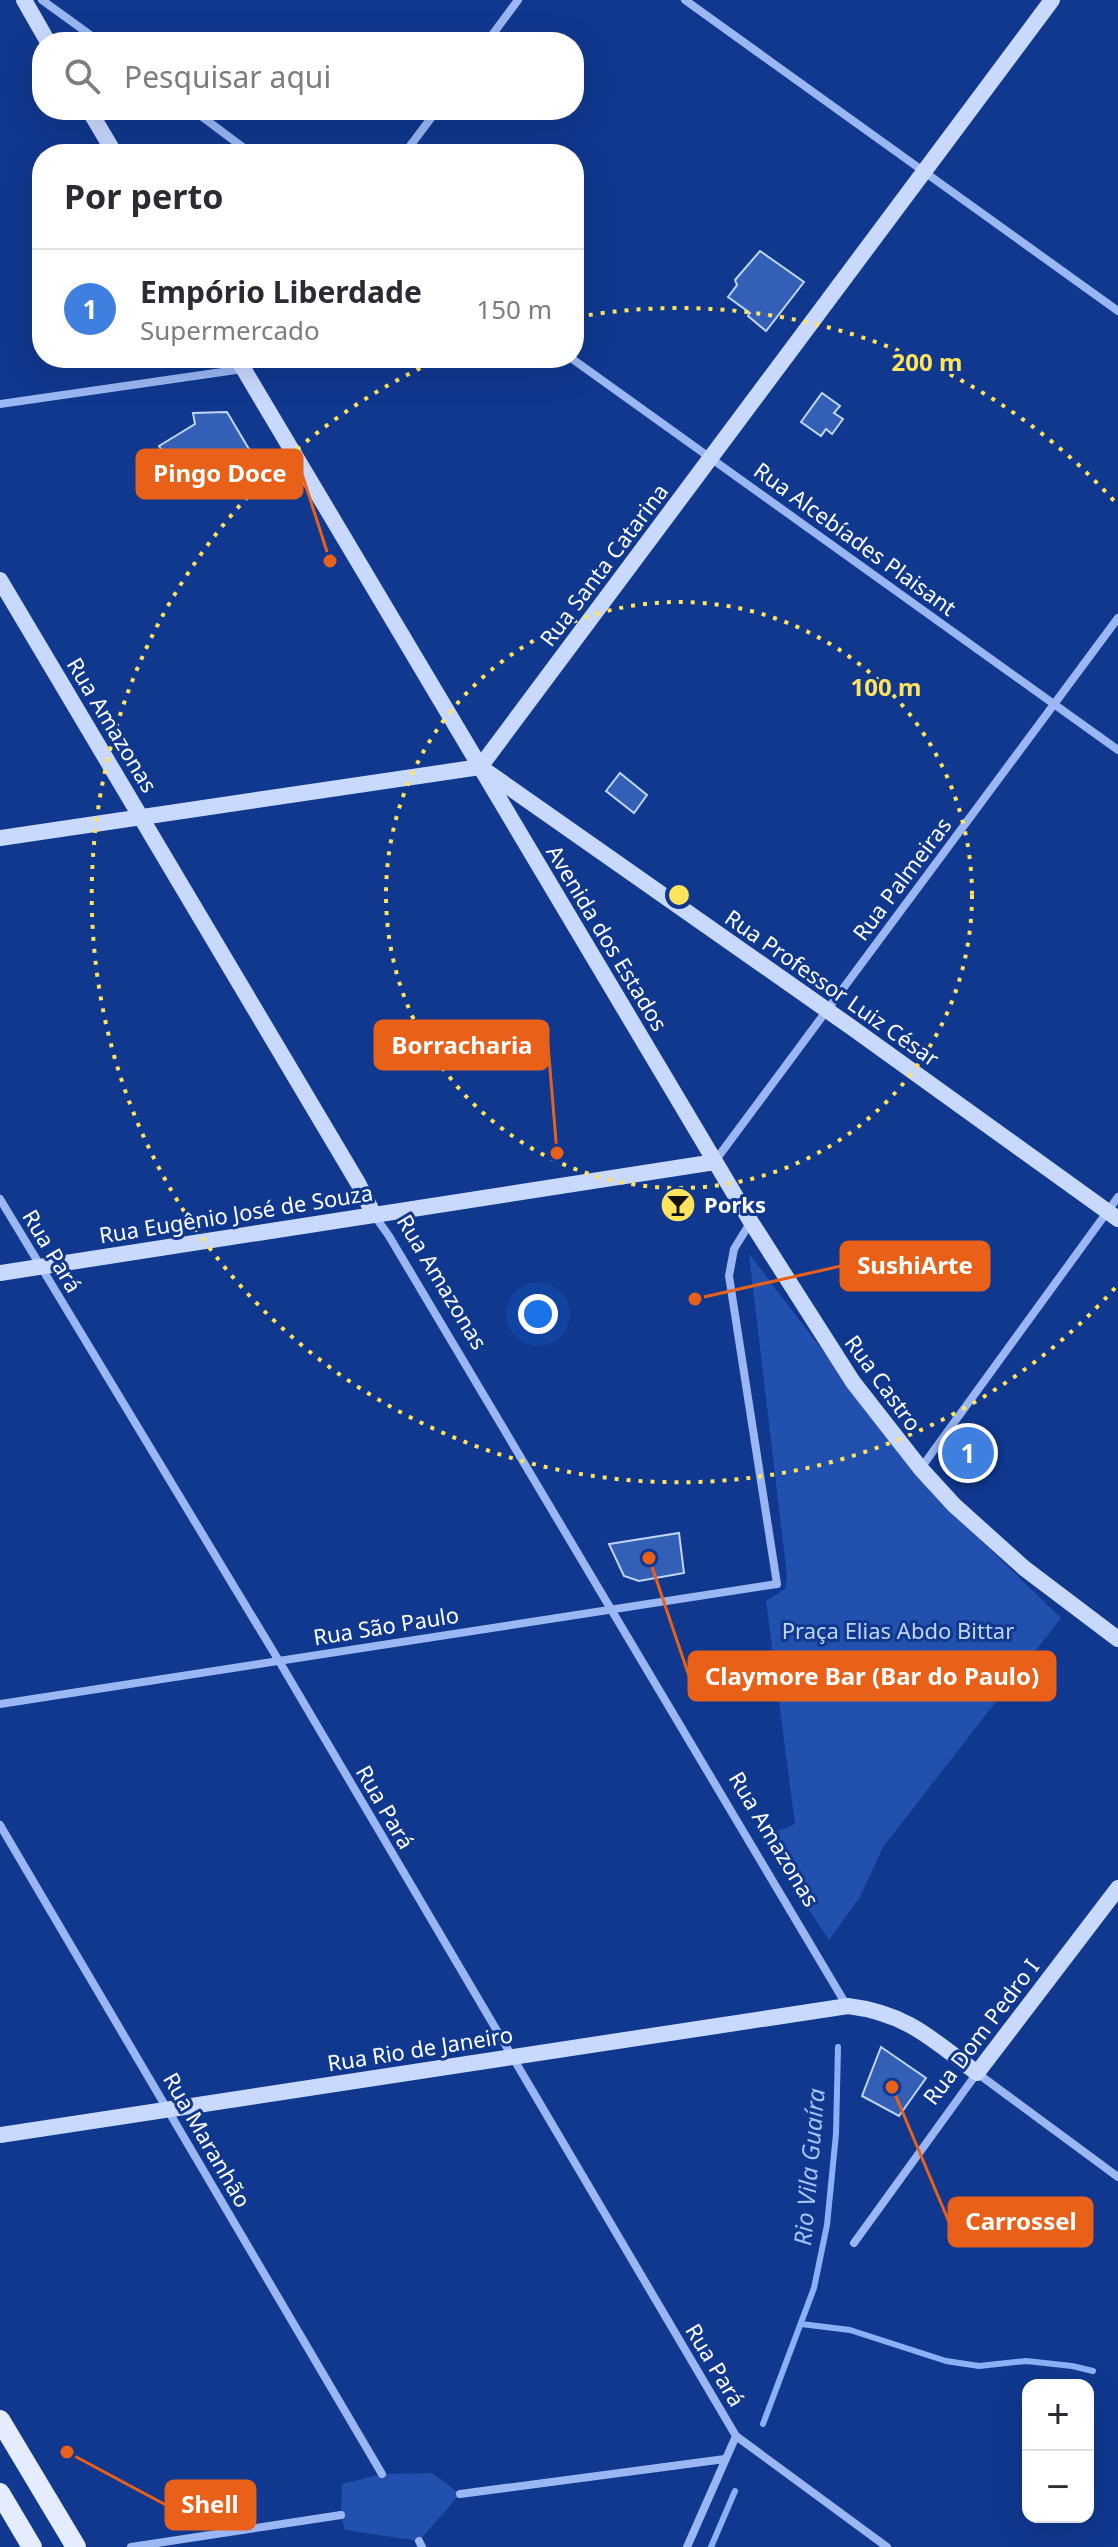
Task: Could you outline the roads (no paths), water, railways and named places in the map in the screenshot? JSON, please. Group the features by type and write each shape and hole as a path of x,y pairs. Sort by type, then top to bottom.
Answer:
{"main road":[{"path":"0,2420 76,2547"},
{"path":"0,2493 32,2547"}],"street":[{"path":"24,0 42,32"},
{"path":"42,0 86,32"},
{"path":"494,32 518,0"},
{"path":"685,0 1118,311"},
{"name":"Rua Santa Catarina","path":"480,767 1052,0"},
{"path":"95,120 109,144"},
{"path":"206,120 239,144"},
{"path":"412,144 430,120"},
{"name":"Rua Alcebíades Plaisant","path":"584,367 1118,750"},
{"path":"0,404 209,368"},
{"name":"Avenida dos Estados","path":"247,368 751,1222"},
{"name":"Rua Amazonas","path":"0,580 358,1183 374,1215 848,2006"},
{"name":"Rua Palmeiras","path":"715,1162 1118,618"},
{"path":"0,838 480,767"},
{"name":"Rua Professor Luiz César","path":"480,767 1113,1215"},
{"name":"Rua Eugênio José de Souza","path":"0,1273 715,1162"},
{"path":"921,1469 1113,1215 1118,1197"},
{"name":"Rua Pará","path":"0,1199 279,1661 736,2436"},
{"name":"Rua Castro","path":"751,1222 853,1382 921,1469 988,1537 1118,1639"},
{"name":"Rua São Paulo","path":"0,1704 777,1584 729,1276 734,1249 751,1222"},
{"name":"Rua Maranhão","path":"0,1825 382,2474"},
{"name":"Rua Dom Pedro I","path":"854,2243 977,2073 1118,1888"},
{"path":"848,2006 874,2009 915,2027 1118,2177"},
{"name":"Rua Rio de Janeiro","path":"0,2135 848,2006"},
{"path":"687,2547 736,2436 887,2547"},
{"path":"460,2494 725,2459"},
{"path":"131,2547 341,2515"}],"waterway":[{"name":"Rio Vila Guaíra","path":"763,2424 814,2288 827,2225 836,2134 838,2047"},
{"path":"801,2324 850,2330 946,2361 979,2366 1026,2361 1093,2371"},
{"name":"Rio Vila Guaíra","path":"711,2547 735,2491"}],"place":[{"name":"Pingo Doce","path":"330,561"},
{"name":"Borracharia","path":"557,1153"},
{"name":"Porks","path":"678,1205"},
{"name":"SushiArte","path":"695,1299"},
{"name":"Empório Liberdade","path":"968,1453"},
{"name":"Claymore Bar (Bar do Paulo)","path":"649,1558"},
{"name":"Carrossel","path":"892,2087"},
{"name":"Shell","path":"67,2452"}],"park label":[{"name":"Praça Elias Abdo Bittar","path":"898,1631"}]}
